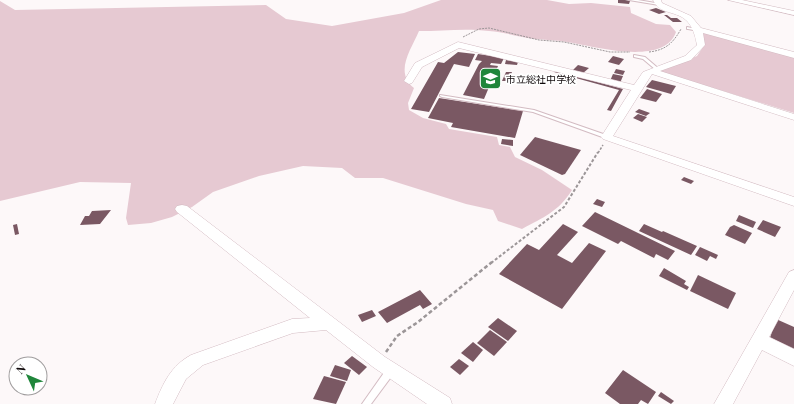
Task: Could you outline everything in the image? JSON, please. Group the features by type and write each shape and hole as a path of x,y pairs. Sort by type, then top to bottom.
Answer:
{"street":[{"path":"732,0 794,13"},
{"path":"658,2 691,19 699,30 701,45 688,58 646,74 607,137 794,202"},
{"path":"699,30 794,55"},
{"path":"409,82 418,65 458,45 638,89"},
{"path":"654,70 794,117"},
{"path":"182,209 385,366 443,404"},
{"path":"723,404 794,276"},
{"path":"164,404 176,378 184,366 292,326 328,323"},
{"path":"759,340 794,358"}],"lane":[{"path":"631,0 658,2"},
{"path":"688,28 699,30"},
{"path":"633,54 644,58 654,70"},
{"path":"442,96 534,111 607,137"},
{"path":"366,404 385,366"}],"path":[{"path":"458,45 460,38 479,29 489,28 539,40 564,42 610,52 633,54"},
{"path":"644,52 656,51 666,47 673,43 679,29 688,28"},
{"path":"385,366 397,336 418,322 455,290 564,207 607,137"}],"shaded area":[{"path":"441,0 547,0 569,4 591,3 630,7 631,13 656,24 670,25 676,32 669,43 658,49 643,52 627,52 563,41 534,39 495,32 472,30 419,31 409,53 405,68 405,75 408,82 414,88 408,103 409,110 423,118 446,124 449,129 497,137 499,145 510,147 515,157 542,170 572,190 567,198 556,209 522,229 498,221 493,210 466,204 383,178 355,178 342,168 303,166 259,176 213,192 192,207 172,217 151,223 128,225 126,218 131,183 80,182 0,201 0,1 15,10 266,5 286,19 332,26 404,13"},
{"path":"702,32 794,55 794,113 662,72 661,70 697,56 705,44"}],"building":[{"path":"618,0 630,1 629,4 618,3"},
{"path":"656,8 666,12 659,14 649,10"},
{"path":"664,15 671,18 677,18 682,22 673,22"},
{"path":"458,52 475,54 469,67 454,64 429,112 411,109 438,62 444,63"},
{"path":"478,54 504,58 501,64 491,63 490,65 498,66 484,99 463,95 482,61 475,60"},
{"path":"613,56 624,59 619,65 608,62"},
{"path":"506,60 518,62 517,65 505,64"},
{"path":"578,65 589,68 582,74 572,71"},
{"path":"616,69 625,71 623,75 614,73"},
{"path":"556,71 623,89 611,111 607,110 619,90 554,72"},
{"path":"506,72 512,72 508,81 502,81"},
{"path":"613,74 623,76 620,83 610,81"},
{"path":"652,80 676,86 671,94 646,87"},
{"path":"647,89 662,94 656,102 640,98"},
{"path":"439,98 523,111 515,138 451,127 453,123 428,118"},
{"path":"639,109 650,113 646,116 635,112"},
{"path":"638,114 647,117 642,122 633,118"},
{"path":"535,137 581,150 565,174 562,175 520,155"},
{"path":"502,139 513,140 513,146 501,144"},
{"path":"684,177 694,181 691,184 681,180"},
{"path":"597,199 605,202 602,207 593,204"},
{"path":"111,210 100,224 80,225 85,216 89,216 92,211"},
{"path":"595,212 675,251 668,260 656,254 654,258 621,241 618,244 582,226"},
{"path":"739,215 756,222 753,228 736,221"},
{"path":"763,220 781,227 775,237 757,229"},
{"path":"17,224 19,234 15,235 13,225"},
{"path":"563,224 578,232 557,255 572,263 589,243 606,251 562,309 499,274 527,244 539,250"},
{"path":"644,224 697,246 691,255 639,231"},
{"path":"734,225 752,233 745,244 725,235 730,227"},
{"path":"700,247 718,255 716,259 710,256 707,261 695,255"},
{"path":"664,268 686,281 684,284 689,287 687,290 659,276"},
{"path":"698,275 736,293 728,309 690,291"},
{"path":"420,290 432,304 423,309 420,305 387,323 378,312"},
{"path":"372,310 376,316 362,322 358,315"},
{"path":"498,318 517,331 508,341 488,327"},
{"path":"776,319 794,327 794,353 769,341"},
{"path":"490,330 507,342 494,356 477,343"},
{"path":"473,342 483,350 473,362 461,353"},
{"path":"352,356 367,367 359,375 344,363"},
{"path":"459,359 469,366 460,375 450,367"},
{"path":"335,365 351,370 347,381 330,376"},
{"path":"623,370 656,392 648,404 641,400 638,404 620,404 605,393"},
{"path":"324,376 346,382 336,404 313,399"},
{"path":"661,392 674,401 671,404 658,396"}],"place":[{"name":"市立総社中学校","path":"490,79"}]}
